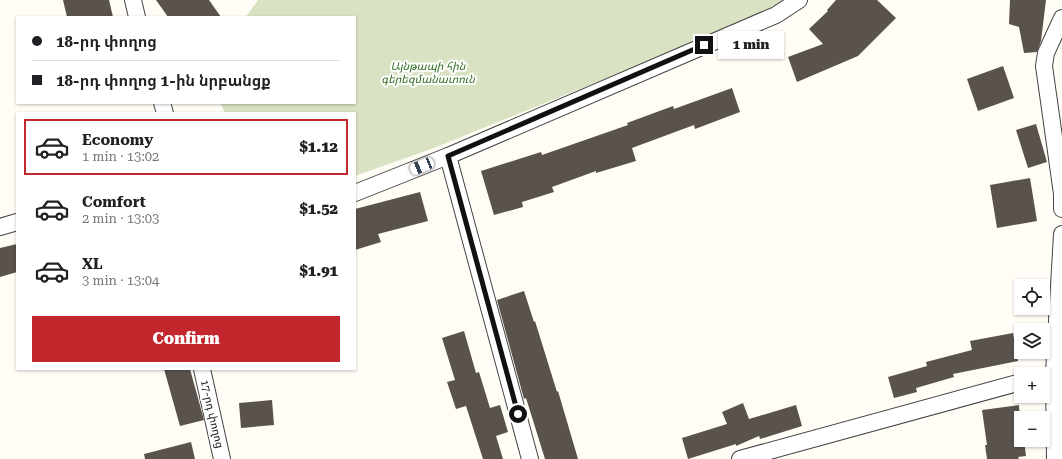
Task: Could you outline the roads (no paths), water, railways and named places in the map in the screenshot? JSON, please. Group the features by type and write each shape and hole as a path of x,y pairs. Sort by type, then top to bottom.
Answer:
{"street":[{"path":"133,0 138,16"},
{"path":"356,193 448,156 776,15 799,0"},
{"path":"1062,18 1046,53 1044,66 1062,194 1062,210"},
{"path":"448,156 530,459"},
{"path":"0,227 16,222"},
{"path":"1055,459 1053,373 1062,234"},
{"name":"17-րդ փողոց","path":"202,370 222,459"},
{"path":"740,459 1014,384"}],"park label":[{"name":"Այնթապի հին գերեզմանատուն","path":"428,72"}]}
